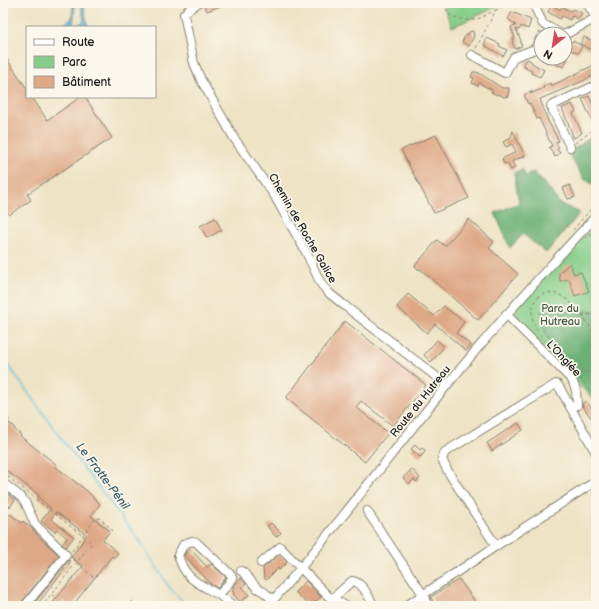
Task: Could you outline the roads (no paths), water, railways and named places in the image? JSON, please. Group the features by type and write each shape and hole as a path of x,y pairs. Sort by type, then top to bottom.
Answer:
{"street":[{"name":"Chemin de Roche Galice","path":"198,3 184,14 196,70 234,138 274,195 306,252 321,284 329,293 447,385"},
{"path":"533,3 543,24 547,26"},
{"path":"573,30 596,18 587,3"},
{"path":"472,55 505,73 514,57 533,50"},
{"path":"570,147 551,106 596,87"},
{"name":"Route du Hutreau","path":"271,603 301,569 447,385 506,314 596,216"},
{"name":"L'Onglée","path":"506,314 572,380 576,390 577,405"},
{"path":"496,546 447,470 442,460 446,452 556,384 558,385 596,453"},
{"path":"406,606 596,481"},
{"path":"3,483 21,497 25,502 35,524 66,555 25,606"},
{"path":"367,511 423,594 426,599 426,606"},
{"path":"219,595 231,580 231,575 196,542 192,541 184,544 178,555 184,572 192,580 219,595 234,606"},
{"path":"261,563 280,547 328,596 339,603 352,581 356,581 360,584 374,606"},
{"path":"241,571 257,588 264,592 271,603"}],"water":[{"path":"73,3 75,3 73,26 62,26 72,18"},
{"path":"81,3 83,3 88,26 73,26 84,21"}],"waterway":[{"name":"Le Frotte-Pénil","path":"3,358 63,441 139,540 169,587 187,606"}],"park label":[{"name":"Parc du Hutreau","path":"560,314"}]}
